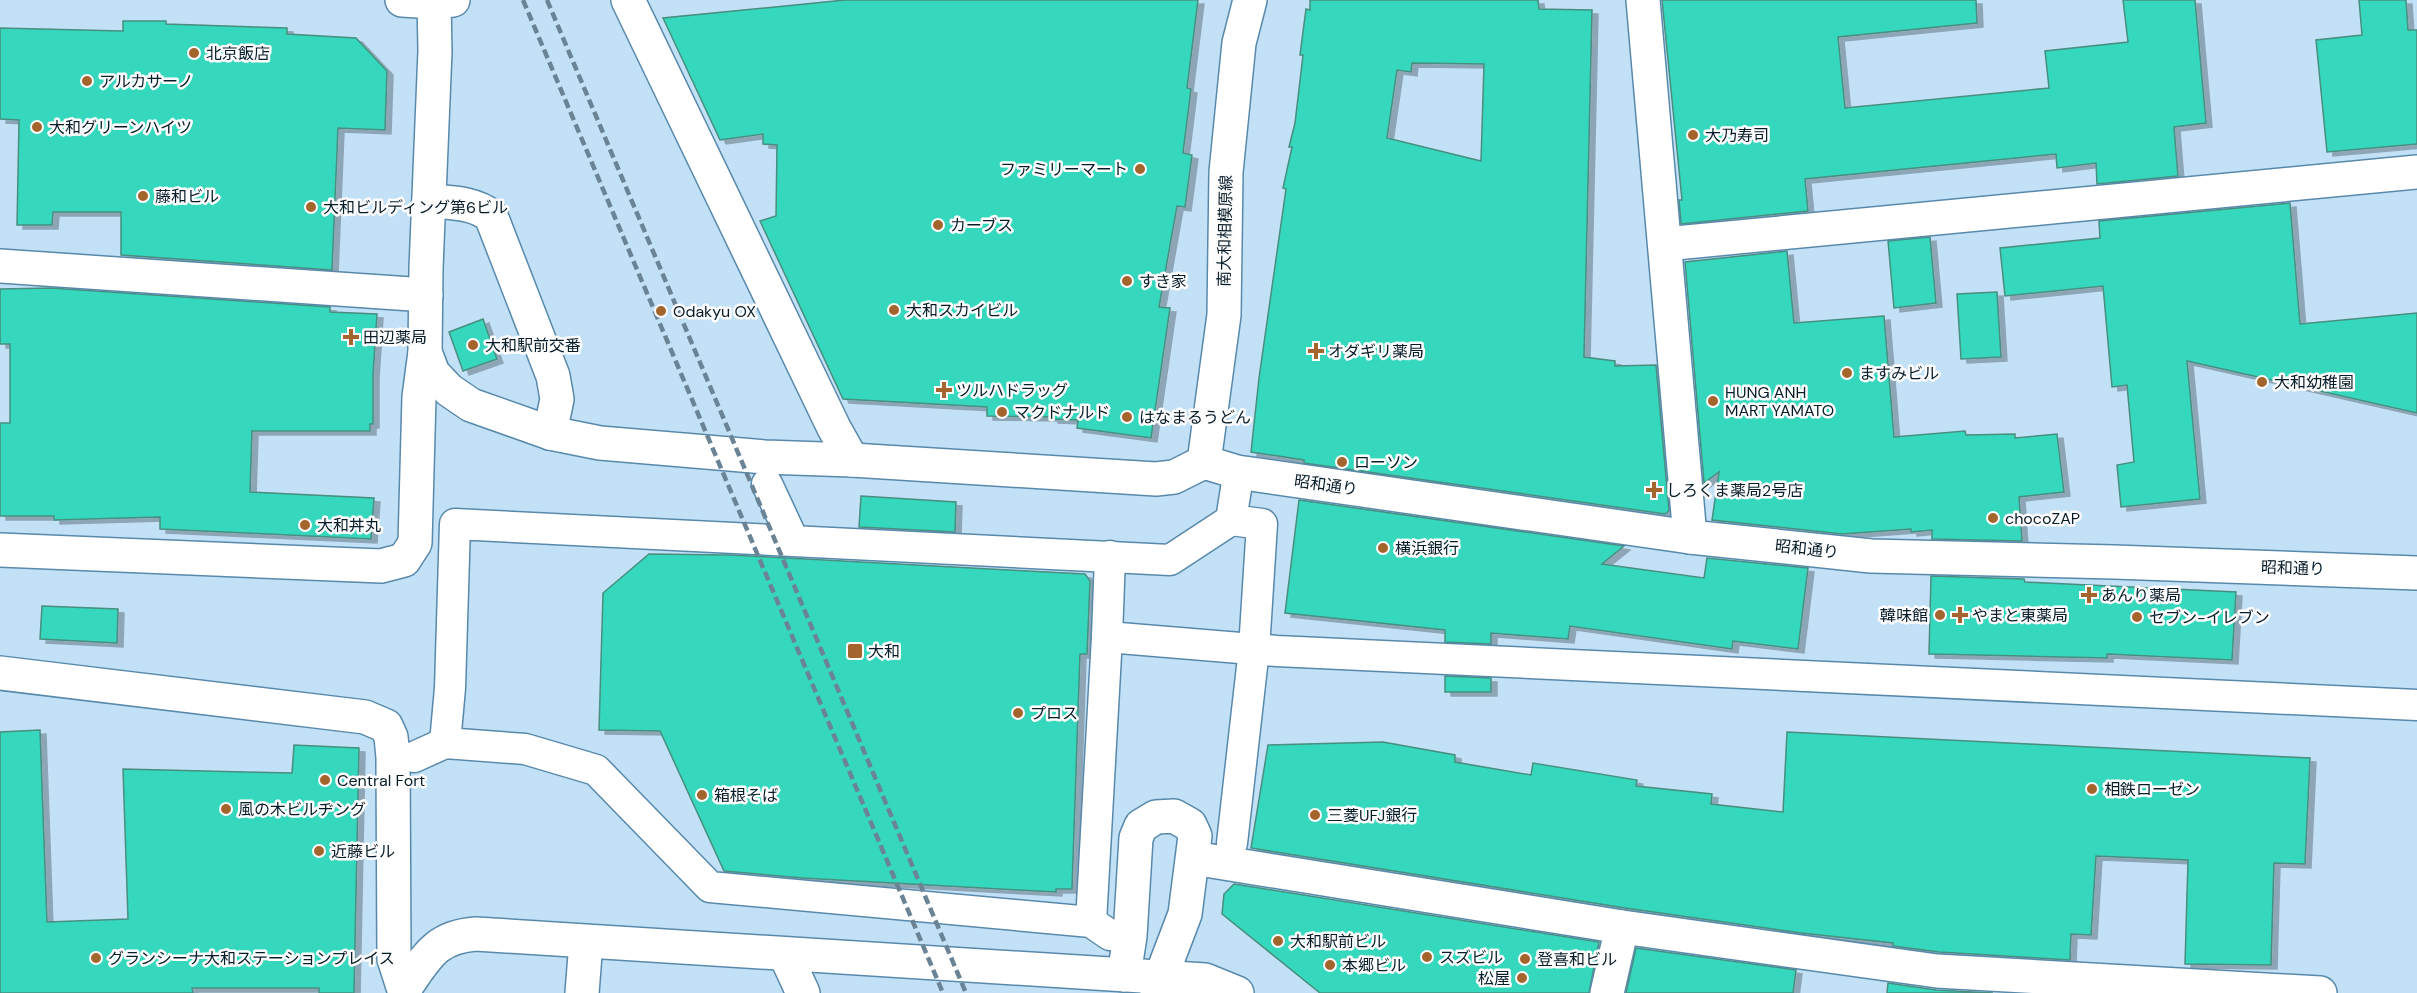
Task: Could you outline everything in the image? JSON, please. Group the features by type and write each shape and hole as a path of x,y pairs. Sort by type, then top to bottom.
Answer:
{"street":[{"path":"627,0 834,428 852,460"},
{"name":"南大和相模原線","path":"1204,462 1224,315 1226,172 1239,43 1250,0"},
{"path":"1643,0 1690,537"},
{"path":"0,550 381,566 404,560 415,543 419,397 425,352 435,51 431,1"},
{"path":"1665,244 2417,172"},
{"path":"429,201 469,204 481,208 491,216 553,376 557,399 550,433"},
{"path":"0,266 426,295"},
{"path":"425,352 432,373 449,390 471,405 550,433 600,443 765,457 852,460 1156,479 1173,477 1204,462"},
{"name":"昭和通り","path":"1204,462 1238,472 1690,537 1871,556 2417,573"},
{"path":"767,484 793,540"},
{"path":"1231,520 1236,489"},
{"path":"445,743 450,688 455,524 1170,560 1231,520 1262,524 1254,649 1232,843"},
{"path":"414,757 445,743 525,749 596,770 710,886 1100,929 1110,556"},
{"path":"1107,637 1254,649 2417,705"},
{"path":"0,673 365,717 386,726 391,737 393,757 394,958 405,991"},
{"path":"1124,975 1130,936 1136,838 1141,826 1156,817 1173,816 1190,825 1195,836 1185,914 1159,985"},
{"path":"1193,858 1622,927 1937,971 2075,987 2320,993"},
{"path":"1607,993 1622,927"},
{"path":"405,991 432,950 446,939 459,935 476,934 1124,975 1159,985 1205,980 1237,993"},
{"path":"582,993 586,942"},
{"path":"785,954 803,993"}],"building":[{"path":"845,0 1198,0 1187,88 1191,89 1183,153 1192,155 1185,207 1177,206 1159,307 1170,308 1151,438 1077,428 1078,420 1052,419 1052,417 987,416 987,407 843,399 760,221 776,216 777,145 763,144 763,134 720,140 663,18"},
{"path":"1310,0 1538,0 1539,9 1592,10 1584,357 1615,361 1615,366 1656,365 1669,511 1665,514 1304,463 1304,460 1251,452 1259,378 1286,189 1283,188 1295,123 1306,9 1310,10","holes":["1412,63 1484,64 1481,161 1387,138 1397,70 1411,72"]},
{"path":"1662,0 1976,0 1977,23 1838,37 1845,108 2049,88 2045,51 2128,42 2123,0 2195,0 2206,123 2174,127 2178,176 2097,184 2096,163 2057,168 2056,154 1805,179 1808,211 1681,224 1679,200 1682,200"},
{"path":"2359,0 2406,0 2408,30 2417,30 2417,144 2327,152 2316,40 2362,35"},
{"path":"123,21 166,21 166,24 287,28 287,34 356,38 387,71 385,130 338,128 332,270 121,255 121,212 53,212 52,225 17,225 19,120 0,119 0,28 123,31"},
{"path":"2290,203 2300,324 2417,313 2417,413 2187,361 2200,499 2121,507 2117,465 2134,462 2127,385 2112,387 2103,286 2005,296 2000,248 2100,238 2099,221"},
{"path":"1930,237 1936,303 1894,308 1888,241"},
{"path":"1787,251 1794,323 1884,316 1894,437 1965,431 1966,435 2015,434 2015,438 2057,434 2064,492 2019,497 2022,541 1932,539 1932,530 1911,532 1911,529 1842,534 1712,520 1719,472 1704,483 1685,262"},
{"path":"51,288 330,307 330,312 377,314 373,424 370,424 370,431 252,431 250,492 374,498 371,539 160,529 160,517 54,520 54,516 0,516 0,423 10,423 10,344 0,344 0,289"},
{"path":"1997,292 2001,357 1961,359 1957,294"},
{"name":"大和駅前交番","path":"483,319 497,359 463,371 449,332"},
{"path":"861,496 956,502 955,532 859,527"},
{"path":"1299,500 1624,546 1602,564 1704,578 1707,558 1808,568 1798,649 1733,641 1732,649 1570,626 1568,639 1491,633 1491,644 1445,642 1445,630 1285,613"},
{"path":"649,554 731,555 1085,574 1090,581 1087,654 1080,654 1072,889 1056,889 1056,892 802,878 724,871 660,731 599,730 603,593"},
{"path":"1931,576 2024,579 2025,582 2236,592 2232,660 2107,654 2107,658 1929,654"},
{"path":"42,606 118,609 117,643 40,639"},
{"path":"1445,676 1491,678 1491,692 1445,692"},
{"path":"40,730 47,922 128,919 123,769 292,773 294,745 359,748 354,993 319,993 319,988 192,988 193,993 0,993 0,732"},
{"path":"1787,732 2310,758 2305,864 2274,863 2271,965 2185,964 2188,860 2096,856 2091,935 2071,934 2070,960 1939,952 1893,946 1893,943 1801,933 1625,908 1251,848 1268,745 1383,742 1455,755 1455,762 1531,775 1533,763 1637,780 1636,786 1712,794 1711,804 1783,812"},
{"path":"1234,884 1599,942 1589,993 1320,993 1222,914 1224,894"},
{"path":"1636,948 1796,970 1793,993 1626,993"},
{"path":"1888,983 1936,990 1993,993 1887,993"}],"railway":[{"path":"523,0 943,993"},
{"path":"547,0 966,993"}],"place":[{"name":"北京飯店","path":"194,53"},
{"name":"アルカサーノ","path":"87,81"},
{"name":"大和グリーンハイツ","path":"37,127"},
{"name":"大乃寿司","path":"1693,135"},
{"name":"ファミリーマート","path":"1140,169"},
{"name":"藤和ビル","path":"143,196"},
{"name":"大和ビルディング第6ビル","path":"311,207"},
{"name":"カーブス","path":"938,225"},
{"name":"すき家","path":"1127,281"},
{"name":"大和スカイビル","path":"894,310"},
{"name":"Odakyu OX","path":"661,311"},
{"name":"田辺薬局","path":"351,337"},
{"name":"大和駅前交番","path":"473,345"},
{"name":"オダギリ薬局","path":"1316,351"},
{"name":"ますみビル","path":"1847,373"},
{"name":"大和幼稚園","path":"2262,382"},
{"name":"ツルハドラッグ","path":"944,390"},
{"name":"HUNG ANH MART YAMATO","path":"1713,401"},
{"name":"マクドナルド","path":"1002,412"},
{"name":"はなまるうどん","path":"1127,417"},
{"name":"ローソン","path":"1342,462"},
{"name":"しろくま薬局2号店","path":"1654,490"},
{"name":"chocoZAP","path":"1993,518"},
{"name":"大和丼丸","path":"305,525"},
{"name":"横浜銀行","path":"1383,548"},
{"name":"あんり薬局","path":"2089,595"},
{"name":"韓味館","path":"1940,615"},
{"name":"やまと東薬局","path":"1960,615"},
{"name":"セブン-イレブン","path":"2137,617"},
{"name":"大和","path":"855,651"},
{"name":"プロス","path":"1018,713"},
{"name":"Central Fort","path":"325,780"},
{"name":"相鉄ローゼン","path":"2092,789"},
{"name":"箱根そば","path":"702,795"},
{"name":"風の木ビルヂング","path":"226,809"},
{"name":"三菱UFJ銀行","path":"1315,815"},
{"name":"近藤ビル","path":"319,851"},
{"name":"大和駅前ビル","path":"1278,941"},
{"name":"スズビル","path":"1427,957"},
{"name":"グランシーナ大和ステーションプレイス","path":"96,958"},
{"name":"登喜和ビル","path":"1525,959"},
{"name":"本郷ビル","path":"1330,965"},
{"name":"松屋","path":"1522,978"}]}
